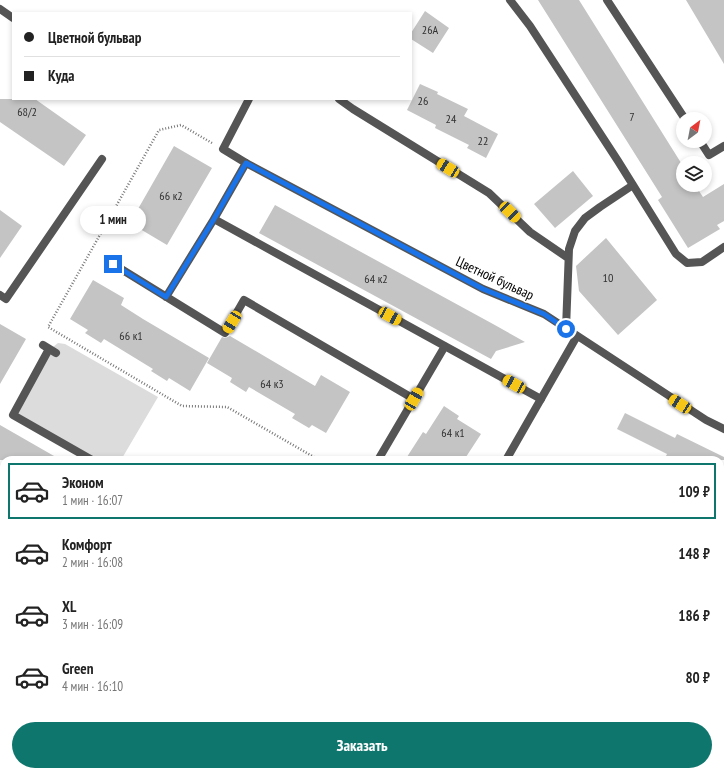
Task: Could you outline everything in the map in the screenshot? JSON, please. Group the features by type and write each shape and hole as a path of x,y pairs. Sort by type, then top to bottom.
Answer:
{"street":[{"path":"510,0 530,26 676,254 687,263 702,262 724,247"},
{"path":"606,0 680,112"},
{"path":"0,8 12,17"},
{"path":"223,149 248,100"},
{"path":"340,100 489,193 530,232 568,258"},
{"path":"704,148 709,155 724,146"},
{"name":"Цветной бульвар","path":"223,149 246,163 483,289 544,314 706,420 724,429"},
{"path":"0,295 6,299 102,159"},
{"path":"166,297 214,219 246,163"},
{"path":"566,329 568,258 574,231 585,218 633,185"},
{"path":"214,219 541,399"},
{"path":"113,264 225,333 244,300 414,399"},
{"path":"508,456 577,336"},
{"path":"380,456 445,346"},
{"path":"49,349 13,415 85,456"}],"path":[{"path":"223,149 181,125 159,130 48,327 182,406 227,407 312,456"}],"shaded area":[{"path":"58,343 65,344 158,397 123,456 85,456 13,415 53,347"}],"building":[{"path":"538,0 579,0 677,156 676,192 700,192 703,197 724,184 724,221 717,225 720,229 688,248 658,200 662,197"},
{"path":"686,0 724,0 724,64"},
{"path":"425,11 449,28 433,53 412,40 412,31"},
{"path":"420,84 438,92 437,94 468,109 464,116 498,134 486,158 467,148 469,145 435,128 436,125 407,110"},
{"path":"0,99 36,100 86,135 64,166 0,122"},
{"path":"174,146 212,168 167,245 130,223"},
{"path":"573,171 593,196 555,228 534,204"},
{"path":"275,205 525,342 496,351 491,359 259,233"},
{"path":"0,210 22,226 0,258"},
{"path":"606,238 657,300 618,335 579,291 576,266"},
{"path":"93,280 124,298 121,305 209,358 190,391 169,378 167,381 151,371 153,369 104,339 101,343 85,333 88,330 70,319"},
{"path":"0,324 26,339 0,384"},
{"path":"230,336 315,386 321,375 350,392 326,433 312,425 309,428 292,418 295,414 249,387 246,392 230,382 232,378 207,363 222,337 225,338"},
{"path":"444,406 459,416 457,419 481,434 467,456 408,456 423,432 426,434"},
{"path":"625,413 675,438 677,434 722,456 666,456 667,454 617,429"},
{"path":"0,425 54,456 0,456"}],"route":[{"path":"113,264 166,297 214,219 246,163 483,289 544,314 566,329"}]}
